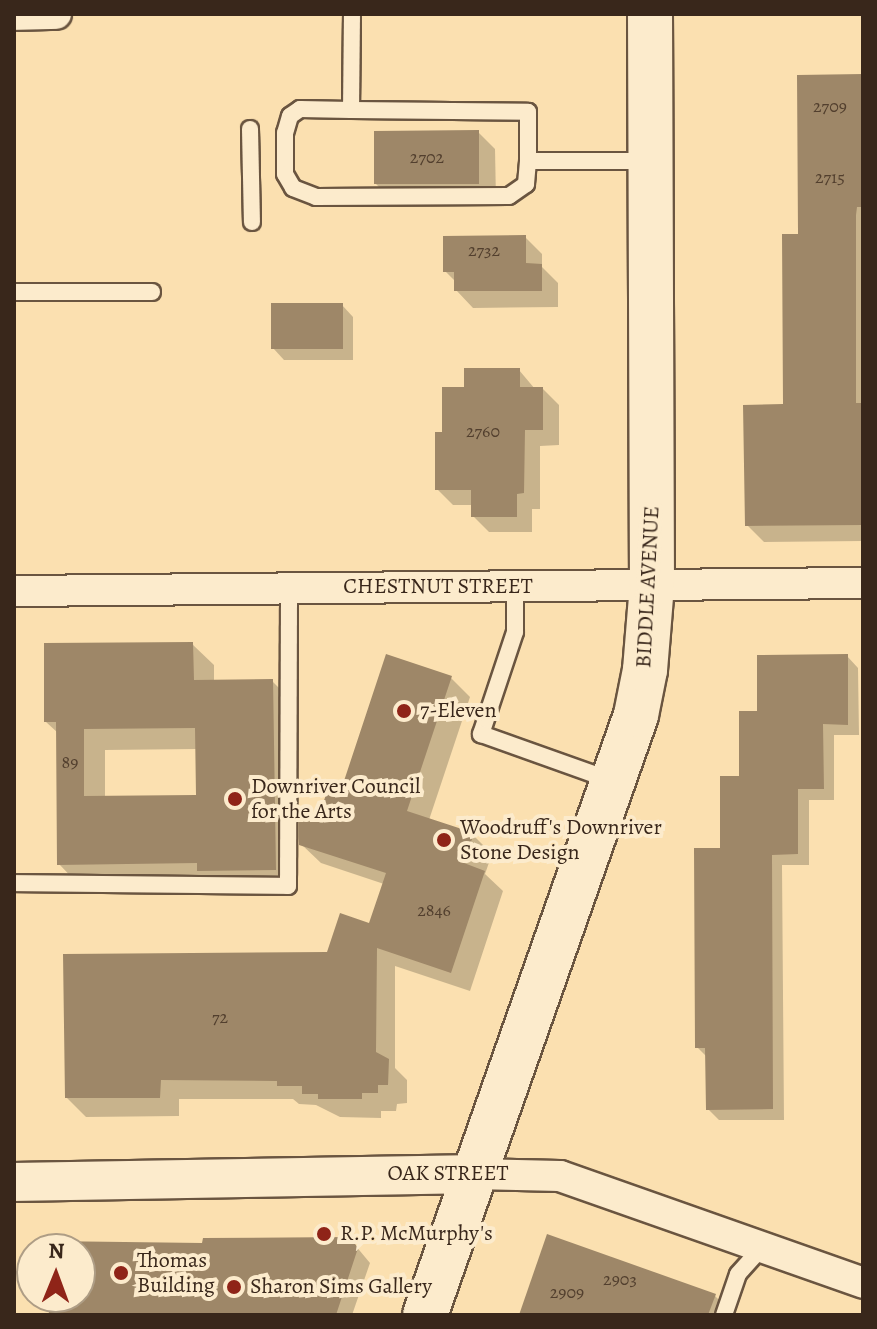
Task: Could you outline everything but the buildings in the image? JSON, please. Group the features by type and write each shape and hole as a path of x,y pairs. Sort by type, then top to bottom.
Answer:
{"main road":[{"name":"BIDDLE AVENUE","path":"425,1315 636,715 645,670 652,585 650,14"}],"street":[{"path":"14,15 56,14"},
{"name":"CHESTNUT STREET","path":"14,591 863,583"},
{"name":"OAK STREET","path":"14,1182 474,1174 560,1176 863,1283"}],"lane":[{"path":"351,110 352,14"},
{"path":"300,109 351,110 528,112 526,184 509,196 316,197 293,188 285,174 285,133 290,116 300,109"},
{"path":"250,129 252,222"},
{"path":"528,161 651,161"},
{"path":"14,292 152,292"},
{"path":"515,586 515,632 481,734 613,781"},
{"path":"14,883 288,886 289,587"},
{"path":"724,1315 738,1274 763,1246"}],"place":[{"name":"7-Eleven","path":"404,711"},
{"name":"Downriver Council for the Arts","path":"235,799"},
{"name":"Woodruff's Downriver Stone Design","path":"444,840"},
{"name":"R.P. McMurphy's","path":"324,1234"},
{"name":"Thomas Building","path":"121,1273"},
{"name":"Sharon Sims Gallery","path":"234,1287"}]}
